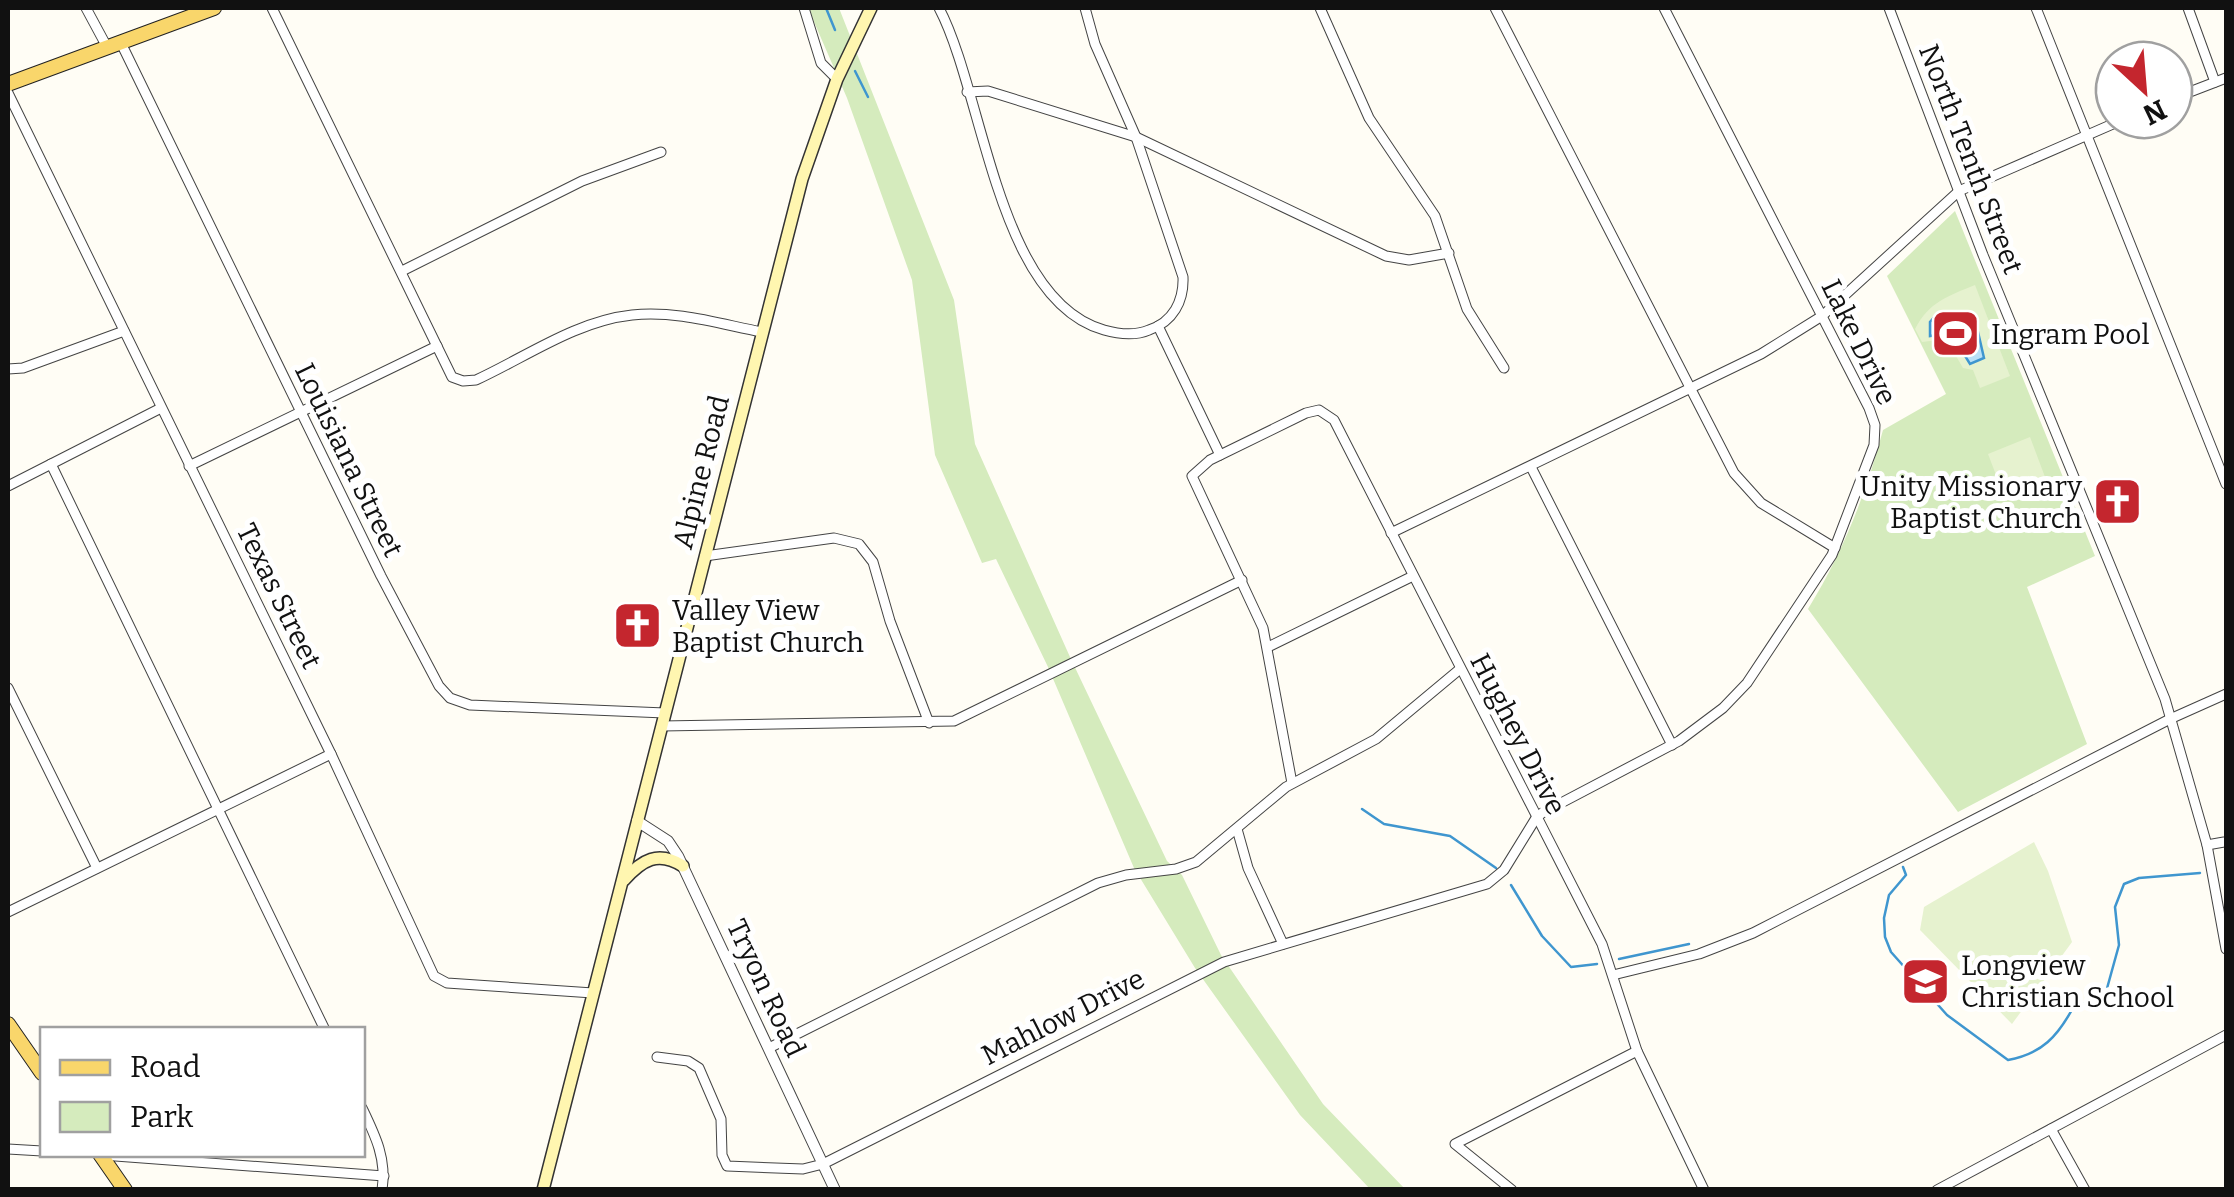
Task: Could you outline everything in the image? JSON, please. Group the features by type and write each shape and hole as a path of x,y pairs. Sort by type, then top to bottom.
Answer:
{"main road":[{"path":"8,84 214,8"},
{"name":"Alpine Road","path":"543,1190 802,178 837,79 872,8"},
{"path":"622,883 634,868 655,857 665,857 683,866"},
{"path":"8,1024 40,1070"},
{"path":"100,1157 125,1190"}],"street":[{"name":"Louisiana Street","path":"86,8 114,45 389,593 432,676 446,694 470,705 663,720 929,723 965,717 1242,580"},
{"path":"272,8 450,374 467,381 580,329 622,316 678,316 762,332"},
{"path":"804,8 821,63 837,79"},
{"path":"938,8 1008,214 1050,295 1074,318 1106,331 1132,334 1158,326 1178,306 1182,276 1136,138 1098,52 1085,8"},
{"path":"1320,8 1365,112 1428,204 1467,310 1504,368"},
{"path":"1495,8 1731,468 1747,490 1768,508 1835,548"},
{"name":"Lake Drive","path":"1536,818 1562,800 1672,746 1712,717 1747,683 1835,548 1876,434 1870,408 1664,8"},
{"name":"North Tenth Street","path":"1889,8 2165,699 2207,845 2226,949"},
{"path":"2036,8 2226,484"},
{"path":"2188,8 2216,82"},
{"path":"2194,90 2226,78"},
{"path":"967,92 988,92 1136,138 1386,256 1409,260 1449,253"},
{"name":"Texas Street","path":"8,93 332,754 436,979 594,994"},
{"path":"1391,533 1761,354 1822,316 1959,190 2094,132"},
{"path":"402,271 582,181 662,152"},
{"path":"1158,326 1220,455 1198,468 1192,479 1258,613 1268,647 1292,783"},
{"path":"9,369 23,368 124,331"},
{"path":"189,466 437,346"},
{"path":"8,486 162,408"},
{"name":"Hughey Drive","path":"1220,455 1311,411 1323,411 1336,423 1599,939 1638,1051 1704,1190"},
{"path":"51,464 324,1027"},
{"path":"1530,467 1672,746"},
{"path":"705,556 834,538 860,544 872,562 929,723"},
{"path":"1268,647 1413,576"},
{"path":"769,1048 1098,883 1196,862 1292,783 1366,747 1460,669"},
{"path":"8,688 97,868"},
{"path":"1613,976 1699,954 1753,934 2226,694"},
{"path":"8,912 332,754"},
{"name":"Mahlow Drive","path":"657,1056 688,1061 702,1072 722,1119 722,1155 727,1166 803,1168 823,1164 1205,970 1492,881 1504,870 1536,818"},
{"name":"Tryon Road","path":"637,822 668,841 683,866 835,1190"},
{"path":"1236,828 1248,868 1283,944"},
{"path":"2207,845 2224,842"},
{"path":"1937,1190 2226,1035"},
{"path":"1512,1190 1455,1144 1638,1051"},
{"path":"365,1114 378,1142 384,1176 382,1190"},
{"path":"2051,1129 2085,1190"},
{"path":"8,1149 40,1151"},
{"path":"125,1157 384,1176"}],"green space":[{"path":"808,8 839,8 954,300 975,444 1167,861 1182,875 1221,955 1323,1104 1405,1189 1370,1189 1300,1115 1195,968 1134,868 1048,667 996,559 982,563 935,455 912,280 847,98"},
{"path":"1955,211 2095,556 2027,587 2087,744 1958,812 1808,609 1852,522 1883,430 1946,394 1887,276"},
{"name":"Ingram Pool","path":"1975,285 2010,376 1980,388 1973,370 1963,368 1946,339 1922,342 1915,329 1933,306"},
{"path":"2030,437 2048,485 2006,501 1988,454"},
{"path":"2034,842 2072,942 2012,1024 1920,930 1924,907"}],"water":[{"path":"1937,314 1949,327 1975,319 1984,358 1970,364 1951,333 1930,336 1930,322"}],"waterway":[{"path":"826,8 835,30"},
{"path":"855,71 868,97"},
{"path":"1362,809 1384,824 1450,836 1496,868"},
{"path":"1903,867 1906,875 1889,895 1884,918 1891,952 1947,1015 2008,1060 2040,1048 2055,1035 2074,1006 2099,1000 2106,992 2119,945 2115,907 2124,884 2139,878 2200,873"},
{"path":"1511,885 1542,936 1571,967 1597,964"},
{"path":"1619,959 1689,944"}],"place":[{"name":"Ingram Pool","path":"1956,334"},
{"name":"Unity Missionary Baptist Church","path":"2117,502"},
{"name":"Valley View Baptist Church","path":"637,626"},
{"name":"Longview Christian School","path":"1926,981"}]}
